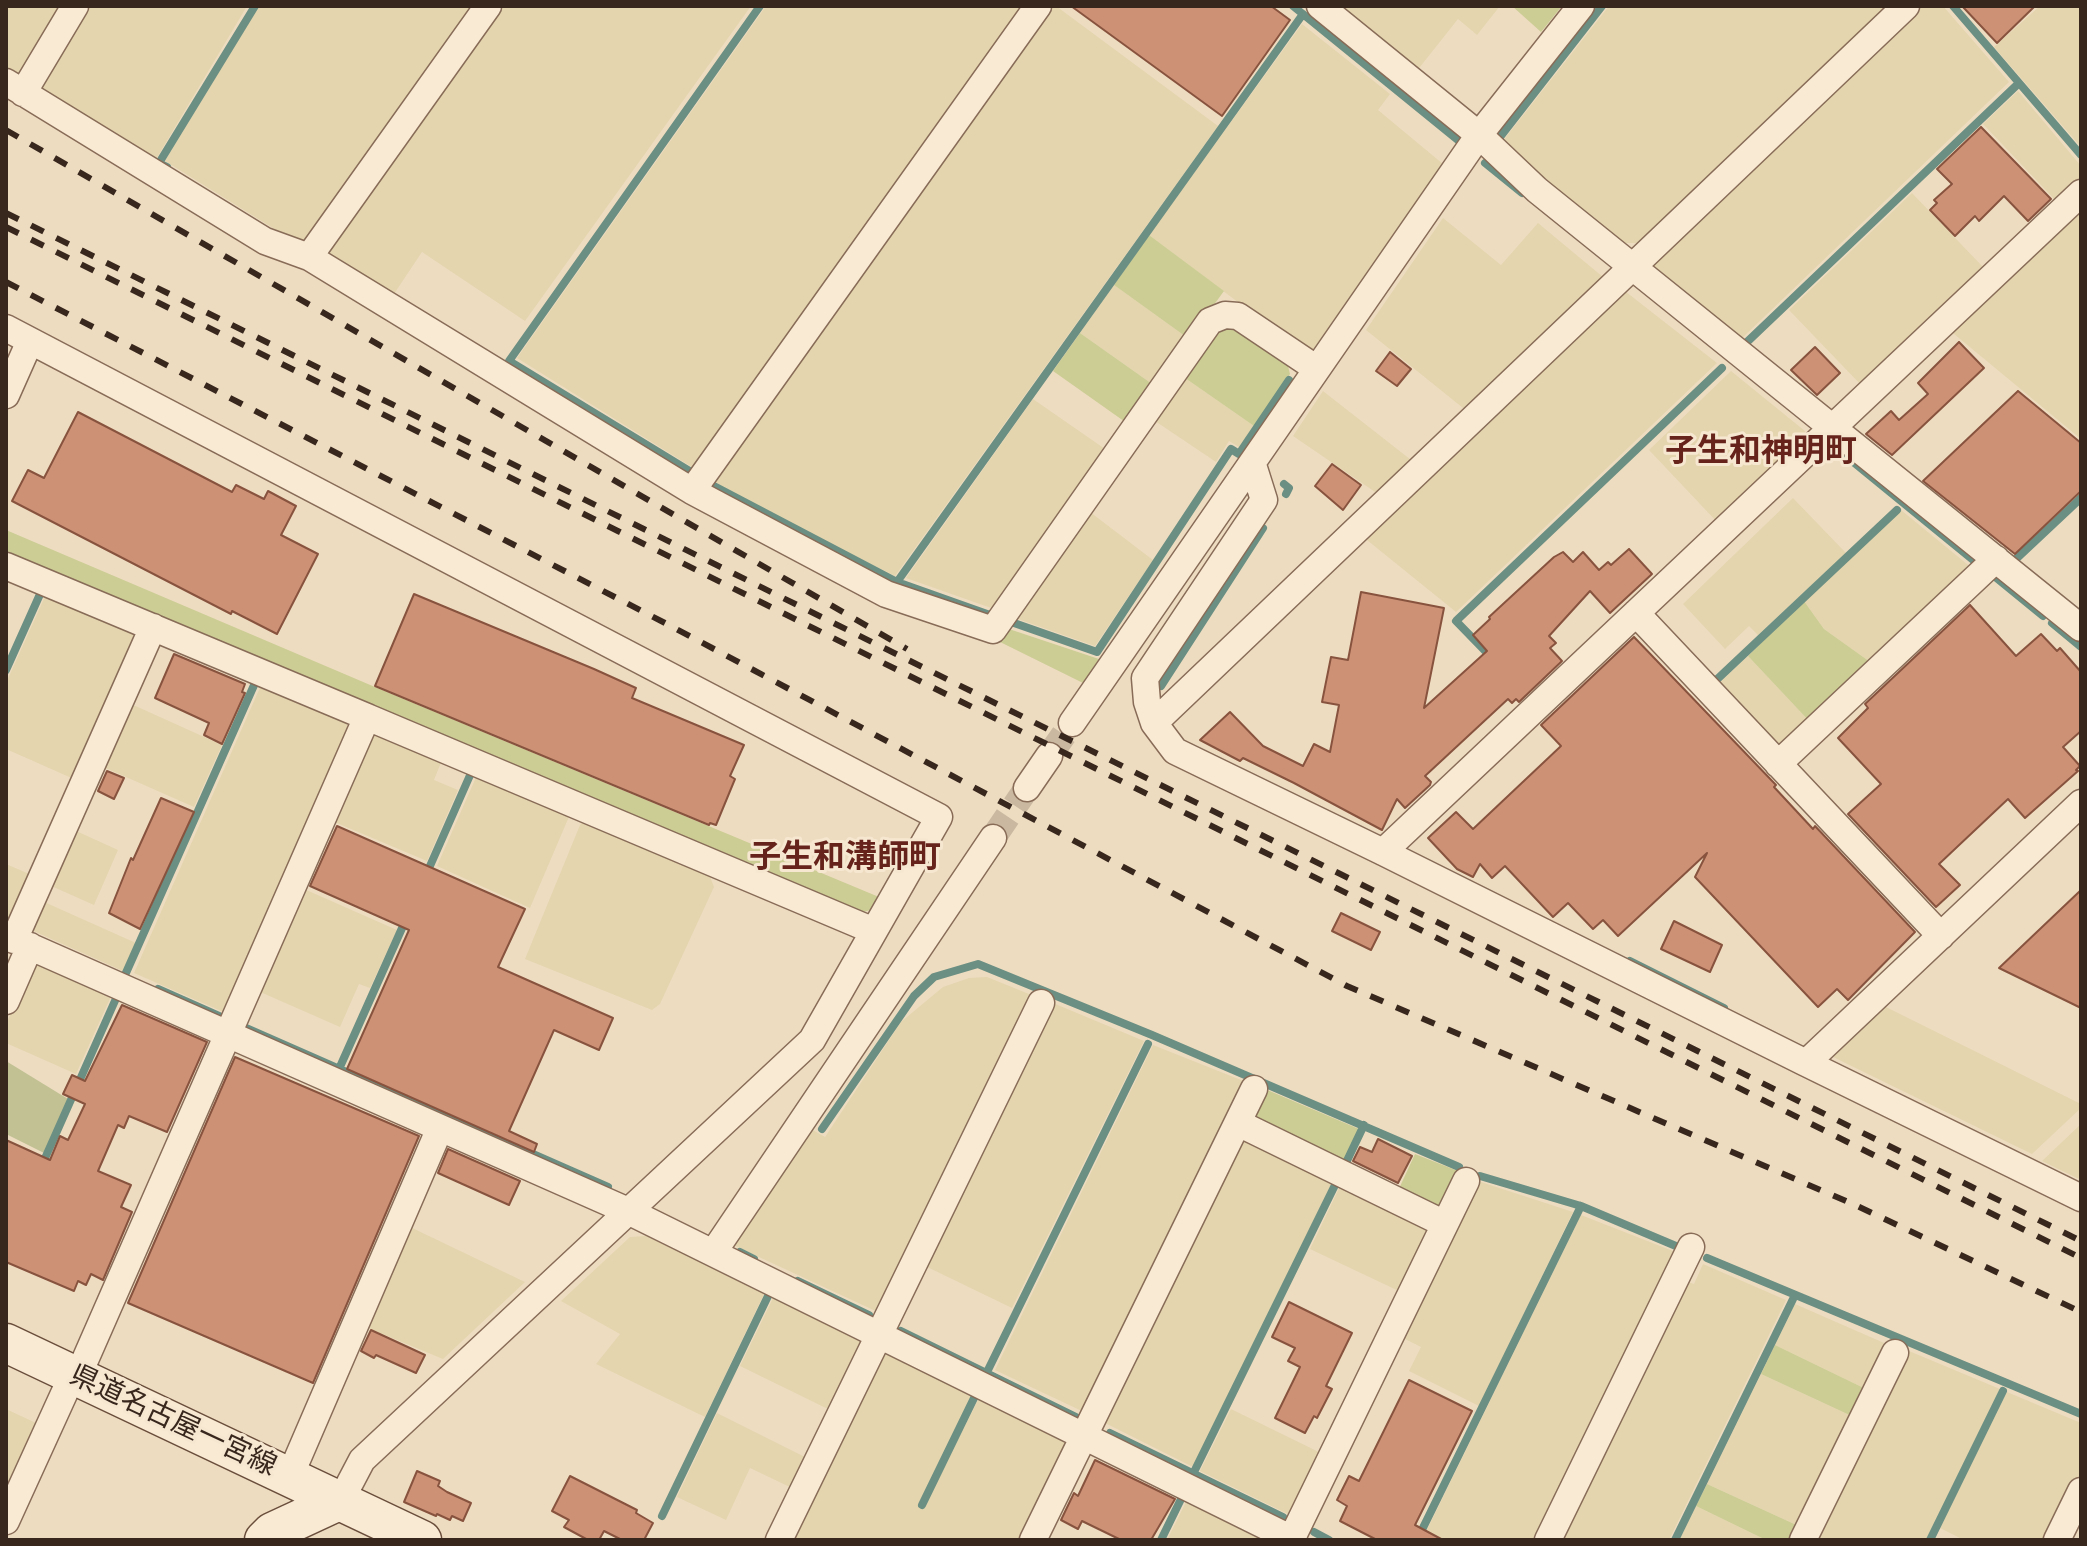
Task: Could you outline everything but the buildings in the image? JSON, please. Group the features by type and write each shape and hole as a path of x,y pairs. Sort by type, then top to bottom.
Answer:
{"main road":[{"name":"県道名古屋一宮線","path":"6,1343 422,1540"},
{"path":"264,1540 272,1532 341,1500"},
{"path":"314,1540 341,1500"}],"street":[{"path":"75,6 14,88 265,241 309,257 692,491 886,594 993,630 1210,321 1225,315 1238,316 1317,369"},
{"path":"309,257 488,6"},
{"path":"692,491 1038,6"},
{"path":"1320,6 1479,135 1537,190 2081,628"},
{"path":"1072,723 1479,135 1581,6"},
{"path":"1154,723 1906,6"},
{"path":"1383,852 2081,193"},
{"path":"6,328 939,817 812,1040 362,1460 341,1500"},
{"path":"6,395 30,341"},
{"path":"1253,465 1264,500 1145,678 1147,702 1154,723 1161,737 1175,751 2081,1198"},
{"path":"1778,764 1996,559"},
{"path":"6,566 874,931"},
{"path":"1636,613 1941,936"},
{"path":"6,1001 17,941 153,627"},
{"path":"6,1521 75,1375 367,717"},
{"path":"1027,788 1049,756"},
{"path":"1806,1063 2081,803"},
{"path":"713,1253 993,838"},
{"path":"17,941 628,1211 1292,1540 1466,1181"},
{"path":"779,1540 1041,1003"},
{"path":"1033,1540 1254,1089"},
{"path":"1238,1123 1445,1224"},
{"path":"290,1476 440,1128"},
{"path":"1548,1540 1691,1247"},
{"path":"1803,1540 1895,1353"},
{"path":"2057,1540 2081,1491"}],"shaded area":[{"path":"6,6 64,6 23,73 8,76"},
{"path":"85,6 247,6 152,166 44,100 39,82"},
{"path":"259,6 477,6 307,242 301,244 274,235 276,230 165,161"},
{"path":"497,6 751,6 525,321 422,252 392,297 337,264 329,254 328,242"},
{"path":"766,6 1026,6 695,469 517,358"},
{"path":"1047,6 1056,6 1218,126 895,576 750,504 709,478"},
{"path":"1334,6 1500,6 1477,35 1458,19 1416,72"},
{"path":"1609,6 1894,6 1645,243 1620,243 1502,142"},
{"path":"1923,6 1943,6 2009,82 1739,341 1656,276 1653,259"},
{"path":"2040,6 2081,6 2081,147 1994,47"},
{"path":"1302,24 1390,94 1378,110 1443,164 1312,351 1300,349 1149,235"},
{"path":"2018,91 2081,166 2081,179 2057,202 1983,124"},
{"path":"1912,193 1984,268 1861,385 1789,310"},
{"path":"2081,202 2081,439 1948,329"},
{"path":"1443,218 1501,265 1538,223 1603,277 1468,412 1366,330"},
{"path":"1114,285 1189,339 1155,386 1080,333"},
{"path":"1621,288 1717,363 1456,612 1362,536"},
{"path":"1731,371 1805,431 1805,439 1717,522 1649,450"},
{"path":"1185,378 1254,426 1239,447 1229,441 1216,462 1155,421"},
{"path":"1323,391 1415,463 1381,496 1293,436"},
{"path":"1033,399 1108,451 994,609 906,578"},
{"path":"1793,498 1846,553 1758,635 1749,626 1725,649 1683,604"},
{"path":"1901,510 1973,569 1873,664 1824,629 1804,601"},
{"path":"1090,512 1153,560 1095,646 1015,618"},
{"path":"46,594 135,630 139,640 76,780 6,749 6,683"},
{"path":"1748,656 1810,722 1784,747 1770,749 1713,689"},
{"path":"262,683 345,720 351,735 228,1014 134,973"},
{"path":"129,703 222,745 194,807 101,766"},
{"path":"375,733 442,760 434,780 458,790 427,861 332,821 366,742"},
{"path":"477,775 571,812 530,908 437,866"},
{"path":"586,819 707,869 714,887 660,1004 652,1010 525,959 580,825"},
{"path":"74,830 118,850 94,905 49,885"},
{"path":"6,864 34,876 14,920 6,917"},
{"path":"304,889 397,930 370,988 359,984 340,1027 258,991"},
{"path":"42,901 136,943 123,971 29,929"},
{"path":"45,961 113,992 76,1074 6,1043 6,1024 32,966"},
{"path":"987,977 1034,996 880,1313 733,1245 811,1129 825,1137 901,1022 943,987 969,978"},
{"path":"1053,1003 1144,1041 1012,1308 923,1265"},
{"path":"1884,1006 2081,1104 2081,1108 2032,1154 1831,1056"},
{"path":"1153,1045 1246,1082 1086,1413 995,1370"},
{"path":"2081,1124 2081,1180 2042,1161"},
{"path":"1244,1134 1335,1177 1193,1467 1103,1422"},
{"path":"1478,1181 1573,1212 1479,1406 1409,1371 1421,1347 1401,1337"},
{"path":"1342,1182 1435,1226 1403,1293 1310,1249"},
{"path":"1581,1215 1678,1253 1540,1540 1422,1540"},
{"path":"406,1225 525,1282 443,1359 363,1326"},
{"path":"646,1236 765,1292 705,1417 596,1364 620,1334 561,1301 630,1237"},
{"path":"1703,1264 1786,1300 1669,1540 1553,1540 1680,1279 1694,1284"},
{"path":"774,1296 858,1335 862,1342 832,1411 740,1366"},
{"path":"1795,1304 1891,1346 1870,1391 1775,1345"},
{"path":"1909,1351 2000,1389 1926,1540 1813,1540"},
{"path":"893,1352 974,1393 918,1505 924,1508 980,1396 1068,1441 1024,1540 787,1540 882,1354"},
{"path":"1761,1374 1856,1418 1803,1528 1707,1484"},
{"path":"2007,1392 2081,1423 2081,1471 2048,1540 1964,1540 1940,1528"},
{"path":"6,1409 36,1423 6,1491"},
{"path":"1231,1409 1325,1455 1294,1517 1200,1471"},
{"path":"717,1413 809,1459 794,1489 750,1468 726,1520 677,1497"},
{"path":"1188,1498 1270,1540 1167,1540"},
{"path":"1696,1506 1766,1540 1679,1540"}],"green space":[{"path":"1512,6 1562,6 1541,32"},
{"path":"1149,235 1224,291 1189,339 1114,285"},
{"path":"1232,323 1287,362 1290,374 1254,426 1185,378 1221,327"},
{"path":"1080,333 1155,386 1128,424 1053,371"},
{"path":"6,530 879,897 871,910 855,914 6,558"},
{"path":"1804,601 1824,629 1873,664 1810,722 1748,656"},
{"path":"1006,628 1099,659 1083,683 998,641"},
{"path":"6,1061 68,1099 44,1153 6,1134"},
{"path":"1265,1089 1359,1129 1341,1169 1249,1126"},
{"path":"1415,1154 1463,1173 1442,1217 1396,1195"},
{"path":"1775,1345 1870,1391 1856,1418 1761,1374"},
{"path":"1707,1484 1803,1528 1797,1540 1766,1540 1696,1506"}],"waterway":[{"path":"167,167 159,163 255,6"},
{"path":"691,472 509,361 760,6"},
{"path":"1293,6 1459,141"},
{"path":"1500,137 1602,6"},
{"path":"1953,6 2081,155"},
{"path":"897,582 1303,14"},
{"path":"1747,342 2019,83"},
{"path":"1485,163 1522,193"},
{"path":"1491,657 1456,621 1722,368"},
{"path":"1014,623 1097,652 1231,449 1239,454 1289,380"},
{"path":"1836,448 1978,564"},
{"path":"1284,484 1289,488 1286,494"},
{"path":"712,485 897,582 990,615"},
{"path":"2016,559 2081,498"},
{"path":"1711,685 1897,510"},
{"path":"1161,686 1263,528"},
{"path":"1994,576 2043,616"},
{"path":"6,670 41,592"},
{"path":"2052,623 2081,647"},
{"path":"125,975 255,683"},
{"path":"426,875 471,773"},
{"path":"339,1069 407,917"},
{"path":"1630,961 1724,1008"},
{"path":"822,1129 914,996 934,977 978,964 1459,1167"},
{"path":"158,989 219,1016"},
{"path":"42,1165 118,994"},
{"path":"246,1028 608,1187"},
{"path":"987,1372 1148,1044"},
{"path":"1344,1167 1364,1125"},
{"path":"1480,1176 1581,1206 1683,1249"},
{"path":"1193,1474 1338,1179"},
{"path":"1417,1540 1581,1206"},
{"path":"740,1252 754,1259"},
{"path":"1707,1258 2081,1414"},
{"path":"798,1281 869,1315"},
{"path":"662,1516 769,1294"},
{"path":"1675,1540 1795,1295"},
{"path":"901,1331 1076,1417"},
{"path":"1930,1540 2003,1391"},
{"path":"922,1505 976,1394"},
{"path":"1110,1433 1283,1517"},
{"path":"1161,1540 1182,1497"},
{"path":"1314,1532 1329,1540"}],"tunnel":[{"path":"1049,756 1072,723"},
{"path":"993,838 1027,788"}],"railway":[{"path":"6,130 907,649"},
{"path":"6,213 2081,1241"},
{"path":"6,227 2081,1258"},
{"path":"6,282 667,624 1347,986 1853,1204 2081,1312"}],"district":[{"name":"子生和神明町","path":"1761,452"},
{"name":"子生和溝師町","path":"845,858"}]}
